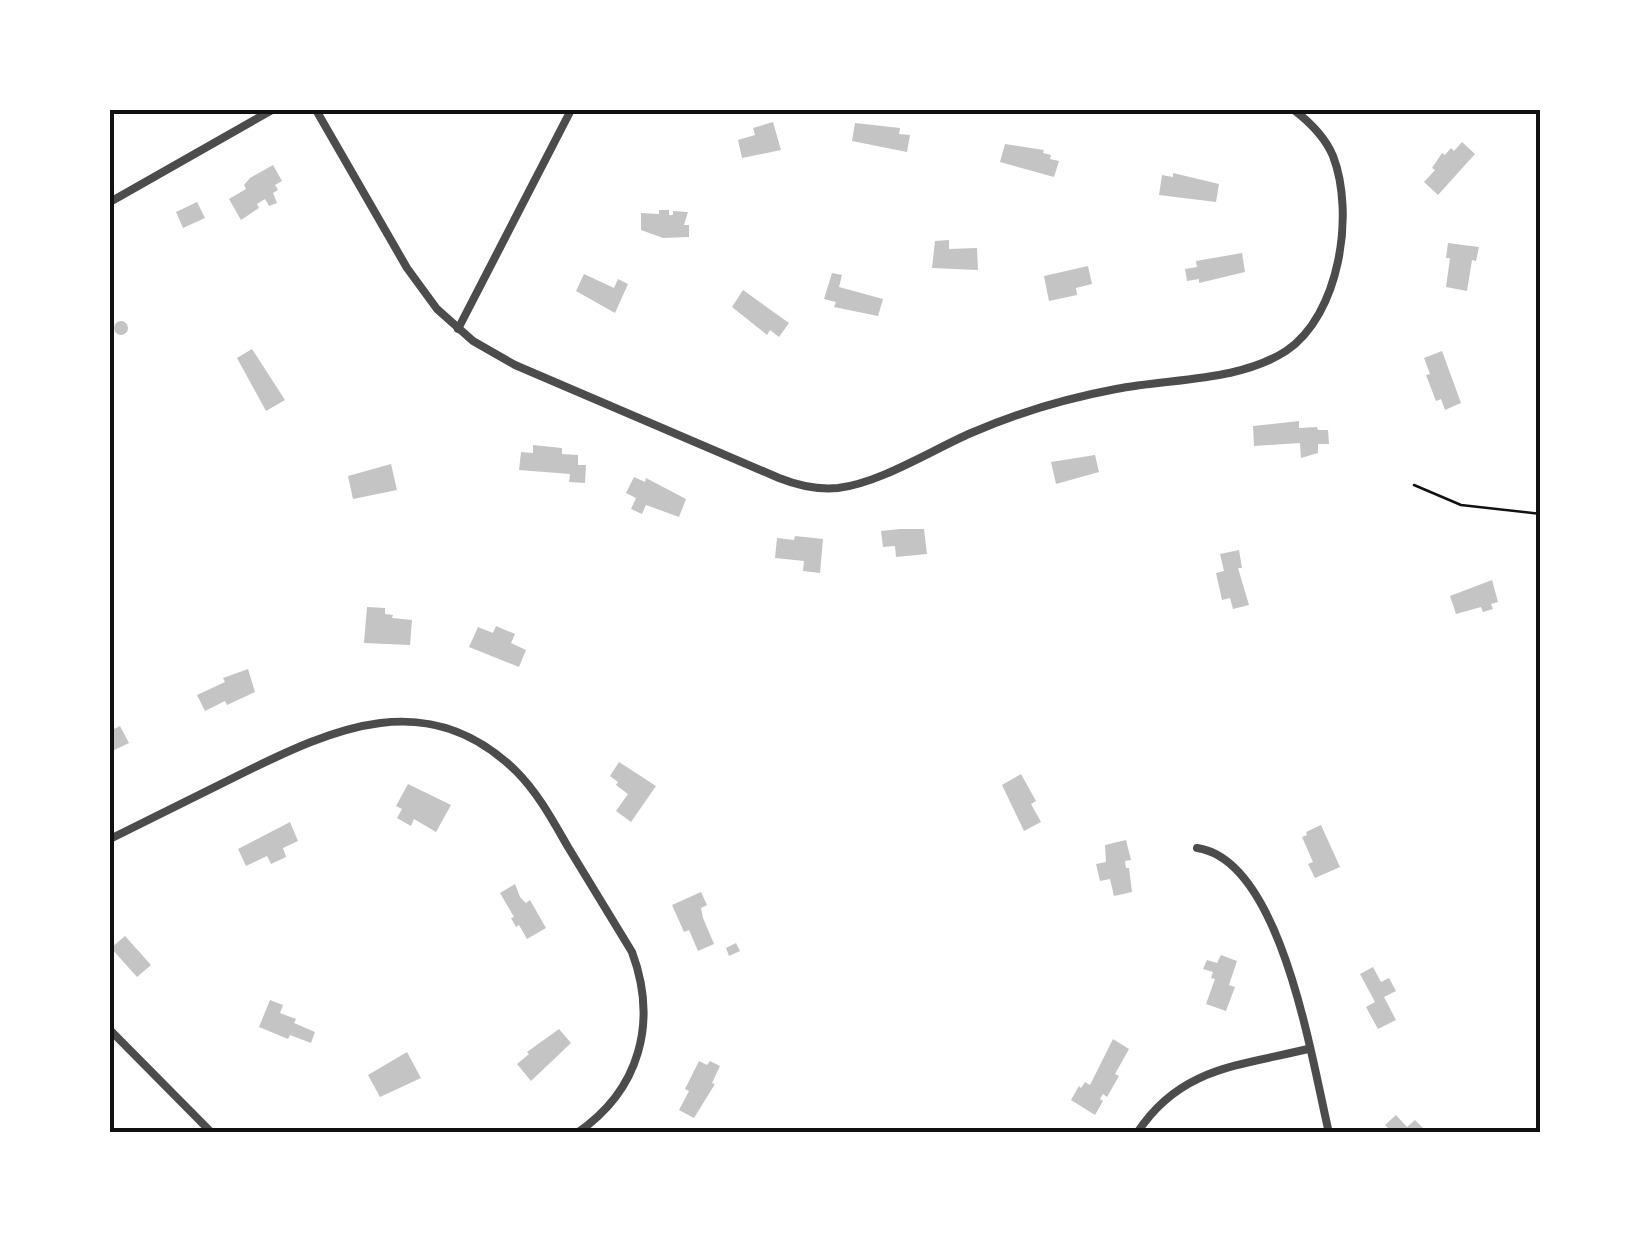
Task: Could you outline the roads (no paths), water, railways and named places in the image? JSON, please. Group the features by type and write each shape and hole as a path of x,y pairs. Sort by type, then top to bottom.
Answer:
{"street":[{"path":"110,202 272,110"},
{"path":"316,110 407,268 437,309 458,329 514,365 796,485 840,488 976,430 1043,408 1128,386 1240,369 1266,362 1291,348 1310,327 1331,289 1341,222 1333,157 1324,139 1294,110"},
{"path":"458,329 572,110"},
{"path":"110,839 291,750 362,724 410,722 457,733 499,756 532,788 620,932 640,974 645,1018 636,1063 613,1102 577,1133"},
{"path":"1197,848 1223,856 1237,867 1266,912 1290,974 1329,1133"},
{"path":"110,1030 212,1133"},
{"path":"1137,1133 1174,1091 1202,1076 1241,1062 1308,1048"}]}
